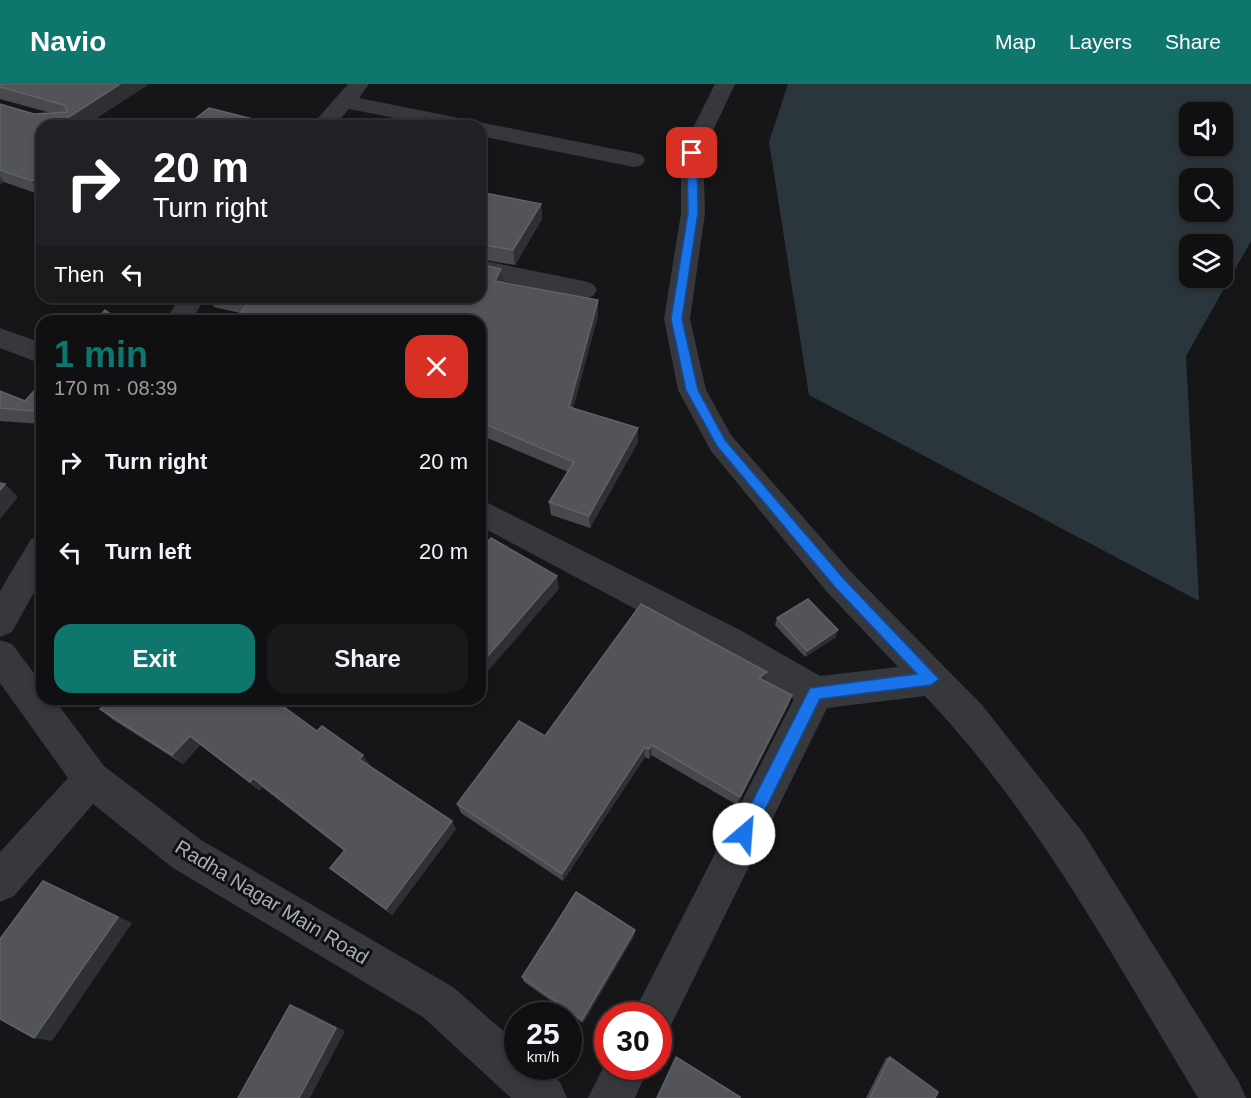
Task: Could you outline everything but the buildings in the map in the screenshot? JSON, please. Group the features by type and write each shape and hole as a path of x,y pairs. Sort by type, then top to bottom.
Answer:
{"street":[{"path":"327,120 360,84"},
{"path":"725,84 714,102 692,153 693,213 677,319 692,390 721,443 838,582 969,717 1070,848 1223,1098"},
{"path":"344,101 437,120"},
{"path":"486,130 634,160"},
{"path":"486,269 584,290"},
{"path":"0,337 36,352"},
{"path":"486,514 728,641 816,693 931,679"},
{"path":"0,622 36,559"},
{"name":"Radha Nagar Main Road","path":"0,655 36,704"},
{"path":"660,1002 816,693"},
{"name":"Radha Nagar Main Road","path":"37,705 91,779 187,854 438,1002 544,1098"},
{"path":"0,882 91,779"},
{"path":"611,1098 620,1080"}],"shaded area":[{"path":"788,84 1251,84 1251,241 1233,273 1233,234 1179,234 1179,288 1224,288 1186,356 1199,601 809,395 769,142"}],"route":[{"path":"692,153 693,213 677,319 692,390 721,443 838,582 931,679 816,693 744,834"}]}
